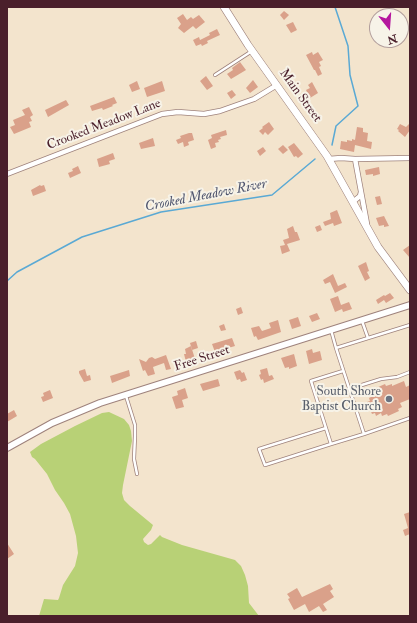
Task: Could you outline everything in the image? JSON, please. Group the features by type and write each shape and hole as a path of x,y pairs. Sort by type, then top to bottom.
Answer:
{"main road":[{"name":"Main Street","path":"224,7 252,51 329,160 386,258 410,290"}],"street":[{"name":"Crooked Meadow Lane","path":"7,174 162,114 170,112 195,114 212,112 254,100 277,85"},
{"path":"329,160 341,158 410,158"},
{"name":"Main Street","path":"355,159 368,228"},
{"path":"354,201 360,196 361,192"},
{"name":"Free Street","path":"7,448 66,416 125,395 410,305"}],"lane":[{"path":"216,75 252,51"},
{"path":"362,320 368,338"},
{"path":"336,348 410,325"},
{"path":"331,330 364,434"},
{"path":"331,444 311,381 343,370"},
{"path":"349,389 381,378 397,377 410,372"},
{"path":"125,395 135,425 136,436 134,459 137,474"},
{"path":"326,428 259,449 264,465 410,418"}],"green space":[{"path":"109,412 124,419 129,425 131,431 132,441 122,493 124,500 153,525 151,530 143,539 144,542 148,545 151,544 160,535 182,545 235,560 241,566 245,575 248,586 249,603 259,616 39,616 44,599 58,600 63,585 75,566 78,553 76,536 70,514 47,474 32,457 30,452 41,444 75,426 102,413"}],"building":[{"path":"284,11 289,15 284,20 280,15"},
{"path":"183,14 187,20 191,17 193,19 199,15 205,22 196,29 193,26 184,33 178,28 181,24 177,18"},
{"path":"293,22 297,30 291,33 286,25"},
{"path":"217,29 220,35 207,41 208,43 202,46 201,44 196,46 193,40 199,37 200,40 210,35 209,33"},
{"path":"312,52 313,55 318,52 323,60 319,62 321,66 319,67 322,74 318,76 306,55"},
{"path":"240,62 246,70 231,79 227,74"},
{"path":"206,76 213,86 207,90 200,81"},
{"path":"253,80 258,87 250,93 246,88"},
{"path":"137,81 140,89 132,92 129,85"},
{"path":"162,81 165,91 147,97 144,88"},
{"path":"312,82 318,93 310,98 306,90 310,88 308,85"},
{"path":"232,90 236,95 231,99 227,93"},
{"path":"114,97 117,103 112,105 113,106 103,110 102,108 92,111 90,106"},
{"path":"66,100 69,105 48,117 45,110"},
{"path":"29,107 33,115 30,117 32,121 29,122 31,127 14,134 10,127 15,125 13,120 25,115 22,110"},
{"path":"269,122 274,129 268,135 265,132 263,135 259,131"},
{"path":"410,123 410,130 405,137 397,129 400,124 406,127"},
{"path":"357,127 363,128 363,132 368,133 367,141 372,142 371,149 355,145 354,152 340,149 341,141 347,142 347,140 355,140"},
{"path":"226,130 227,135 220,137 221,139 218,140 219,142 215,143 216,147 211,149 208,140 212,138 211,135"},
{"path":"192,133 194,140 188,142 189,145 184,147 183,142 178,144 176,140 181,138 180,136"},
{"path":"153,138 155,146 141,149 139,143"},
{"path":"294,143 303,154 298,158 296,156 294,157 288,147"},
{"path":"283,145 288,150 283,154 278,149"},
{"path":"263,147 266,151 260,156 257,151"},
{"path":"113,153 115,159 109,161 110,164 99,167 97,159"},
{"path":"78,166 81,173 70,178 68,173 73,171 72,169"},
{"path":"379,167 380,174 373,176 373,174 366,175 365,170"},
{"path":"40,185 44,185 46,191 33,196 31,190"},
{"path":"380,196 382,204 377,205 375,197"},
{"path":"337,210 342,223 334,226 333,223 325,226 323,222 331,219 330,213"},
{"path":"384,216 389,226 379,226 376,218"},
{"path":"320,225 322,230 317,232 315,227"},
{"path":"293,226 300,240 287,244 290,251 282,254 280,246 285,245 283,240 289,238 287,229"},
{"path":"410,245 410,258 403,250"},
{"path":"366,262 369,271 367,272 370,278 365,281 358,266"},
{"path":"333,274 338,286 345,283 347,287 335,293 330,282 325,284 323,280"},
{"path":"390,293 394,298 386,303 384,300 378,304 376,300"},
{"path":"338,296 341,305 349,302 352,309 343,312 342,309 335,312 330,299"},
{"path":"241,307 243,313 238,315 236,309"},
{"path":"317,313 320,319 312,322 309,316"},
{"path":"298,317 301,326 292,329 289,320"},
{"path":"278,320 281,332 258,340 256,336 254,337 251,328 259,326 262,331 271,328 269,323"},
{"path":"224,324 226,330 221,331 219,326"},
{"path":"232,338 235,346 215,352 212,344"},
{"path":"196,341 198,348 192,350 190,343"},
{"path":"191,346 195,359 186,362 184,354 186,354 185,349"},
{"path":"312,349 313,353 320,351 322,360 309,364 306,351"},
{"path":"294,354 297,366 289,369 289,367 285,368 281,358"},
{"path":"166,355 171,369 166,370 164,363 153,367 155,374 148,376 145,370 143,371 139,359 146,362 149,358 152,357 155,359"},
{"path":"267,368 269,376 272,375 274,379 264,383 263,379 261,380 259,375 261,374 260,370"},
{"path":"85,369 87,376 90,375 91,380 84,382 79,371"},
{"path":"129,370 130,376 112,383 110,376"},
{"path":"240,370 242,373 244,372 247,380 241,382 240,379 237,380 234,372"},
{"path":"218,379 220,386 203,391 200,384"},
{"name":"South Shore Baptist Church","path":"404,381 406,387 410,385 410,399 400,403 402,407 398,409 399,411 388,416 387,414 382,416 381,413 376,416 375,413 372,414 367,402 370,401 369,398 373,396 371,393 377,390 376,388 385,384 386,386 392,384 392,386"},
{"path":"185,388 188,398 182,400 184,407 176,409 172,397 178,395 177,391"},
{"path":"50,390 53,398 43,402 41,397 44,396 43,393"},
{"path":"14,410 17,416 7,422 7,414"},
{"path":"410,512 410,534 405,536 403,530 408,528 404,514"},
{"path":"7,543 14,554 7,559"},
{"path":"330,584 333,589 330,591 334,597 323,604 327,610 323,612 319,606 309,612 305,604 294,610 288,599 290,598 287,594 297,588 302,597"}],"waterway":[{"name":"Crooked Meadow River","path":"332,145 336,126 358,106 350,75 348,46 335,7"},
{"name":"Crooked Meadow River","path":"7,281 17,272 82,237 161,212 272,195 315,159"}],"place":[{"name":"South Shore Baptist Church","path":"389,399"}]}
